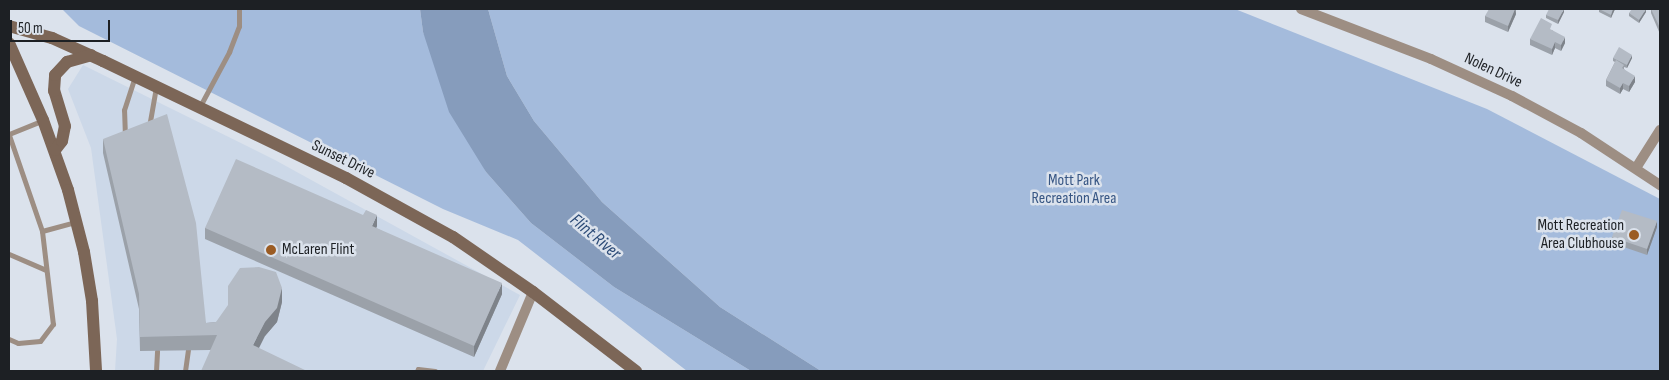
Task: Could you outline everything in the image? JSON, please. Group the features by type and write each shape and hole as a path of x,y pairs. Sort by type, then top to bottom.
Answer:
{"street":[{"name":"Nolen Drive","path":"1301,9 1492,86 1567,125 1660,185"},
{"name":"Sunset Drive","path":"9,26 52,38 91,55 354,183 453,237 533,292 636,371"},
{"path":"9,43 55,150 76,221 92,301 96,371"},
{"path":"55,150 65,131 54,91 56,72 67,62 91,55"},
{"path":"1636,168 1660,130"},
{"path":"500,371 533,292"}],"lane":[{"path":"199,108 229,52 239,26 239,9"},
{"path":"125,142 124,110 135,77"},
{"path":"150,132 148,118 156,87"},
{"path":"9,339 18,343 40,341 53,324 42,231 9,135 43,120"},
{"path":"42,231 76,221"},
{"path":"9,254 46,270"},
{"path":"185,371 188,350"},
{"path":"156,371 157,351"},
{"path":"417,371 435,371"}],"shaded area":[{"name":"McLaren Flint","path":"83,65 275,160 520,295 483,371 115,371 117,339 91,148 68,89"}],"green space":[{"path":"62,9 420,9 423,32 486,172 531,223 614,287 751,371 687,371 518,240 443,209 79,26"},
{"name":"Mott Park Recreation Area","path":"488,9 1235,9 1487,109 1660,199 1660,371 821,371 720,307 602,202 534,121 507,76"}],"water":[{"name":"Flint River","path":"420,9 488,9 507,76 534,121 602,202 720,307 821,371 751,371 614,287 531,223 486,172 449,112 423,32"}],"building":[{"path":"1489,9 1515,9 1508,26 1485,16"},
{"path":"1549,9 1564,9 1558,20 1546,15"},
{"path":"1599,9 1613,9 1611,15"},
{"path":"1632,9 1646,9 1639,20 1629,13"},
{"path":"1651,9 1660,9 1660,28"},
{"path":"1541,18 1552,24 1550,29 1565,37 1561,45 1555,42 1552,49 1530,39"},
{"path":"1619,47 1632,55 1627,65 1613,58"},
{"path":"1616,60 1624,65 1622,68 1635,76 1629,86 1623,83 1620,88 1606,80"},
{"path":"167,114 196,223 206,323 216,322 228,305 228,286 240,268 259,267 276,272 282,288 277,308 265,322 253,345 307,371 201,371 217,335 140,337 139,294 103,139"},
{"path":"236,159 363,215 366,210 377,215 372,226 502,283 474,346 205,228"},
{"name":"Mott Recreation Area Clubhouse","path":"1622,210 1657,221 1647,249 1612,237"}],"place":[{"name":"Mott Recreation Area Clubhouse","path":"1634,235"},
{"name":"McLaren Flint","path":"271,250"}]}
